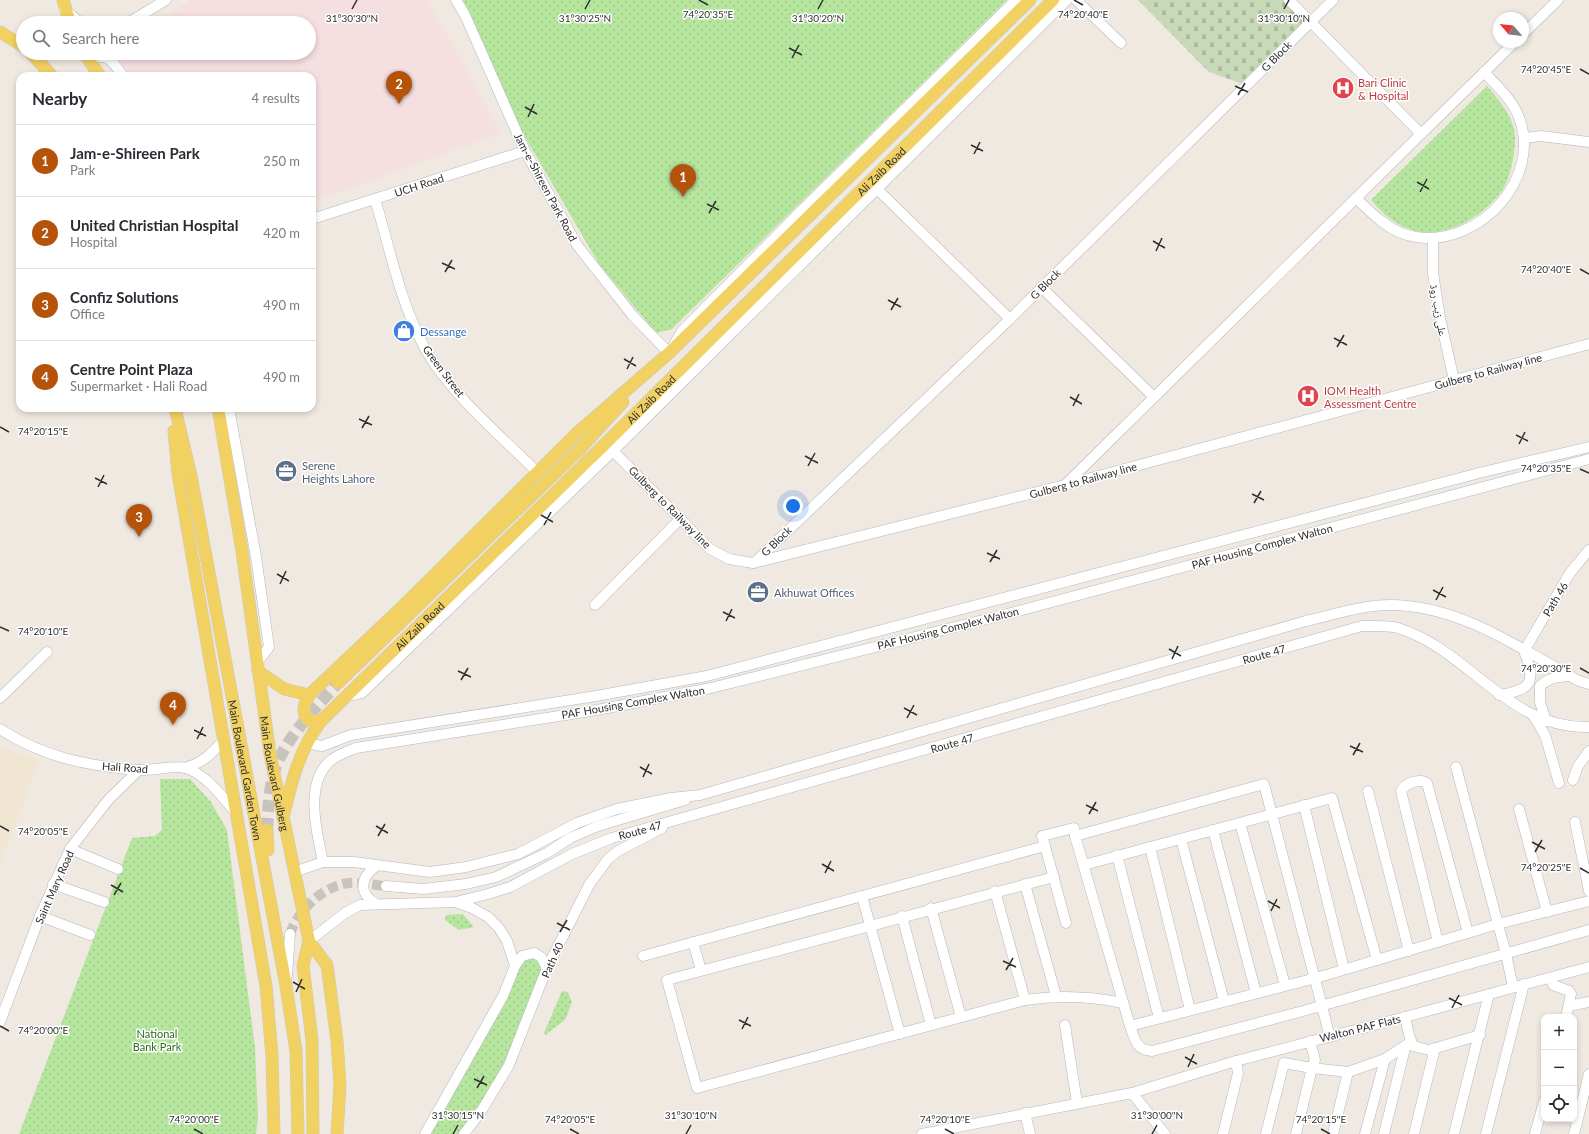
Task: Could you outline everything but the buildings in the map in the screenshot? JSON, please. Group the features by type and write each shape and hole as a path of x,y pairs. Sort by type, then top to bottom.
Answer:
{"main road":[{"name":"Ali Zaib Road","path":"309,695 401,608 576,434 669,353 1030,0"},
{"name":"Ali Zaib Road","path":"283,818 297,764 306,744 321,721 663,387 1053,0"},
{"path":"0,32 16,42"},
{"path":"36,60 43,70"},
{"path":"89,60 97,72"},
{"path":"338,683 580,449 669,353"},
{"path":"171,412 178,474 238,815 266,986 272,1056 274,1134"},
{"name":"Main Boulevard Garden Town","path":"176,412 190,476 275,919 296,1051 298,1134"},
{"name":"Main Boulevard Gulberg","path":"219,412 242,551 270,754 309,941 327,965 337,1041 340,1085 338,1132"},
{"path":"258,667 284,689 309,695 303,709 304,715 308,720 321,721"},
{"path":"267,830 275,919"},
{"path":"309,941 303,966 312,1040 313,1134"}],"street":[{"path":"140,16 166,0"},
{"name":"Jam-e-Shireen Park Road","path":"456,0 465,15 525,151 577,245 633,316 669,353"},
{"path":"669,353 688,325 797,215 1016,0"},
{"path":"346,696 362,693 613,451 1068,0"},
{"path":"1076,0 1121,43"},
{"path":"1289,0 1421,134"},
{"name":"G Block","path":"753,564 1010,319 1333,0"},
{"path":"1529,28 1558,0"},
{"path":"1065,485 1509,48"},
{"path":"109,60 119,72"},
{"path":"1356,198 1374,216 1393,228 1414,237 1433,239 1458,233 1479,224 1501,204 1520,173 1524,138 1518,115 1514,108 1506,95 1484,72"},
{"path":"1524,138 1541,136 1589,142"},
{"name":"UCH Road","path":"316,218 525,151"},
{"path":"877,189 1010,319"},
{"name":"Green Street","path":"375,199 408,312 428,353 456,391 538,473"},
{"name":"علی زیب روڈ","path":"1433,239 1433,274 1440,318 1454,380"},
{"path":"1041,287 1154,397"},
{"name":"Gulberg to Railway line","path":"613,451 710,549 729,559 753,564 1065,485 1589,344"},
{"path":"229,412 270,647 258,667"},
{"name":"PAF Housing Complex Walton","path":"306,744 322,746 351,735 596,696 707,676 1483,472 1589,446"},
{"name":"PAF Housing Complex Walton","path":"323,862 314,810 317,786 322,771 327,763 341,754 356,748 597,710 711,688 1007,614 1589,459"},
{"path":"595,605 681,518"},
{"name":"Path 46","path":"1524,650 1570,573 1589,550"},
{"name":"Route 47","path":"294,872 323,862 354,862 430,872 466,866 518,854 577,823 617,808 671,798 700,795 1306,622 1360,609 1389,605 1415,607 1455,616 1494,634 1569,676 1589,684"},
{"name":"Route 47","path":"309,941 352,908 360,905 410,905 456,902 510,887 597,842 1362,626 1397,627 1413,634 1436,646 1499,695 1533,715 1546,721 1571,727 1589,727"},
{"path":"1499,695 1521,691 1528,684 1531,674 1530,665 1524,650"},
{"path":"0,698 47,652"},
{"path":"1546,721 1540,702 1540,686 1547,680 1554,677 1569,676"},
{"path":"1533,715 1545,735 1559,783"},
{"name":"Hali Road","path":"0,729 21,742 56,757 87,764 139,770 185,768 203,777 238,815"},
{"path":"185,768 200,763 212,754 224,740"},
{"path":"1573,780 1578,766 1589,752"},
{"path":"1456,767 1506,954 1512,987"},
{"name":"Saint Mary Road","path":"0,1022 40,916 70,850 109,799 139,770"},
{"path":"1438,942 1400,791 1412,782 1424,781 1427,783 1468,934"},
{"path":"1075,836 1264,784 1316,978 1321,1005 1330,1037"},
{"path":"1368,791 1409,951"},
{"path":"386,886 423,889 466,884 496,877 547,853 570,838 598,826 700,795"},
{"path":"1084,865 1272,815 1329,797 1333,800 1377,960"},
{"path":"1304,805 1344,969"},
{"path":"1519,809 1547,912"},
{"name":"Path 40","path":"464,1134 482,1110 509,1064 523,1032 547,968 589,885 608,859 618,851 678,820"},
{"path":"1575,822 1589,891"},
{"path":"1240,823 1285,986"},
{"path":"1066,923 1042,836 1074,828 1075,836 1130,1026 1138,1047 1144,1051 1152,1051 1589,930"},
{"path":"1213,830 1256,993"},
{"path":"1181,839 1224,1001"},
{"path":"643,956 1045,846"},
{"path":"1150,847 1190,1010"},
{"path":"70,850 118,869"},
{"path":"1117,856 1160,1018"},
{"path":"376,866 365,877 363,885 367,898 376,904"},
{"path":"1054,877 870,924 667,980 696,1088 1025,1000 1056,996 1095,997 1123,1003"},
{"path":"54,884 104,902"},
{"path":"1025,884 1056,996"},
{"path":"995,891 1025,1000"},
{"path":"862,896 900,1034"},
{"path":"1130,1026 1316,978 1498,924 1589,901"},
{"path":"456,902 472,908 488,918 499,928 507,941 515,966"},
{"path":"931,908 961,1017"},
{"path":"40,916 90,935"},
{"path":"902,916 931,1025"},
{"path":"286,986 290,934"},
{"path":"693,942 701,970"},
{"path":"425,1134 505,992 515,966 522,956 529,953 534,953 541,957 547,968"},
{"name":"Walton PAF Flats","path":"922,1134 1132,1093 1236,1060 1330,1037 1589,967"},
{"path":"1551,978 1553,985 1571,994 1567,1014"},
{"path":"1486,1134 1524,984"},
{"path":"1454,1134 1480,1035 1489,994"},
{"path":"1569,1006 1589,1002"},
{"path":"1384,1134 1408,1045 1405,1017"},
{"path":"1066,1025 1077,1103"},
{"path":"1266,1134 1284,1063 1348,1072 1385,1059 1408,1045 1428,1050 1480,1035"},
{"path":"1296,1134 1315,1060 1310,1041"},
{"path":"1414,1134 1435,1048"},
{"path":"1365,1134 1385,1059"},
{"path":"1223,1134 1238,1073 1236,1060"},
{"path":"1333,1134 1348,1072"},
{"path":"1574,1134 1589,1074"},
{"path":"1132,1093 1165,1134"},
{"path":"1535,1134 1541,1112"},
{"path":"1025,1113 1030,1134"}],"shaded area":[{"path":"190,0 428,0 501,133 316,201 316,72 128,72 121,60 316,60 316,16 168,16"},
{"path":"0,747 39,760 0,865"}],"green space":[{"path":"463,0 1007,0 672,329 656,333 599,264 521,130"},
{"path":"1138,0 1289,0 1310,22 1246,85 1209,72"},
{"path":"1487,86 1506,110 1514,131 1515,144 1512,164 1503,189 1486,208 1474,217 1449,229 1436,232 1422,232 1403,227 1393,221 1371,200"},
{"name":"National Bank Park","path":"160,779 190,779 211,802 227,830 255,1048 258,1118 256,1134 19,1134 132,838 155,836 162,830"},
{"path":"463,914 474,927 459,930 445,920 446,915"},
{"path":"529,953 547,968 523,1032 464,1134 425,1134 511,978"},
{"path":"562,991 568,992 572,1002 565,1020 545,1035 544,1033"}],"tunnel":[{"path":"267,830 271,786 278,760 302,724 338,683"},
{"path":"290,934 305,908 321,894 330,889 349,883 386,886"}],"place":[{"name":"Bari Clinic & Hospital","path":"1343,88"},
{"name":"United Christian Hospital","path":"399,104"},
{"name":"Jam-e-Shireen Park","path":"683,197"},
{"name":"Dessange","path":"404,331"},
{"name":"IOM Health Assessment Centre","path":"1308,396"},
{"name":"Serene Heights Lahore","path":"286,471"},
{"name":"Confiz Solutions","path":"139,537"},
{"name":"Akhuwat Offices","path":"758,592"},
{"name":"Centre Point Plaza","path":"173,725"}]}
